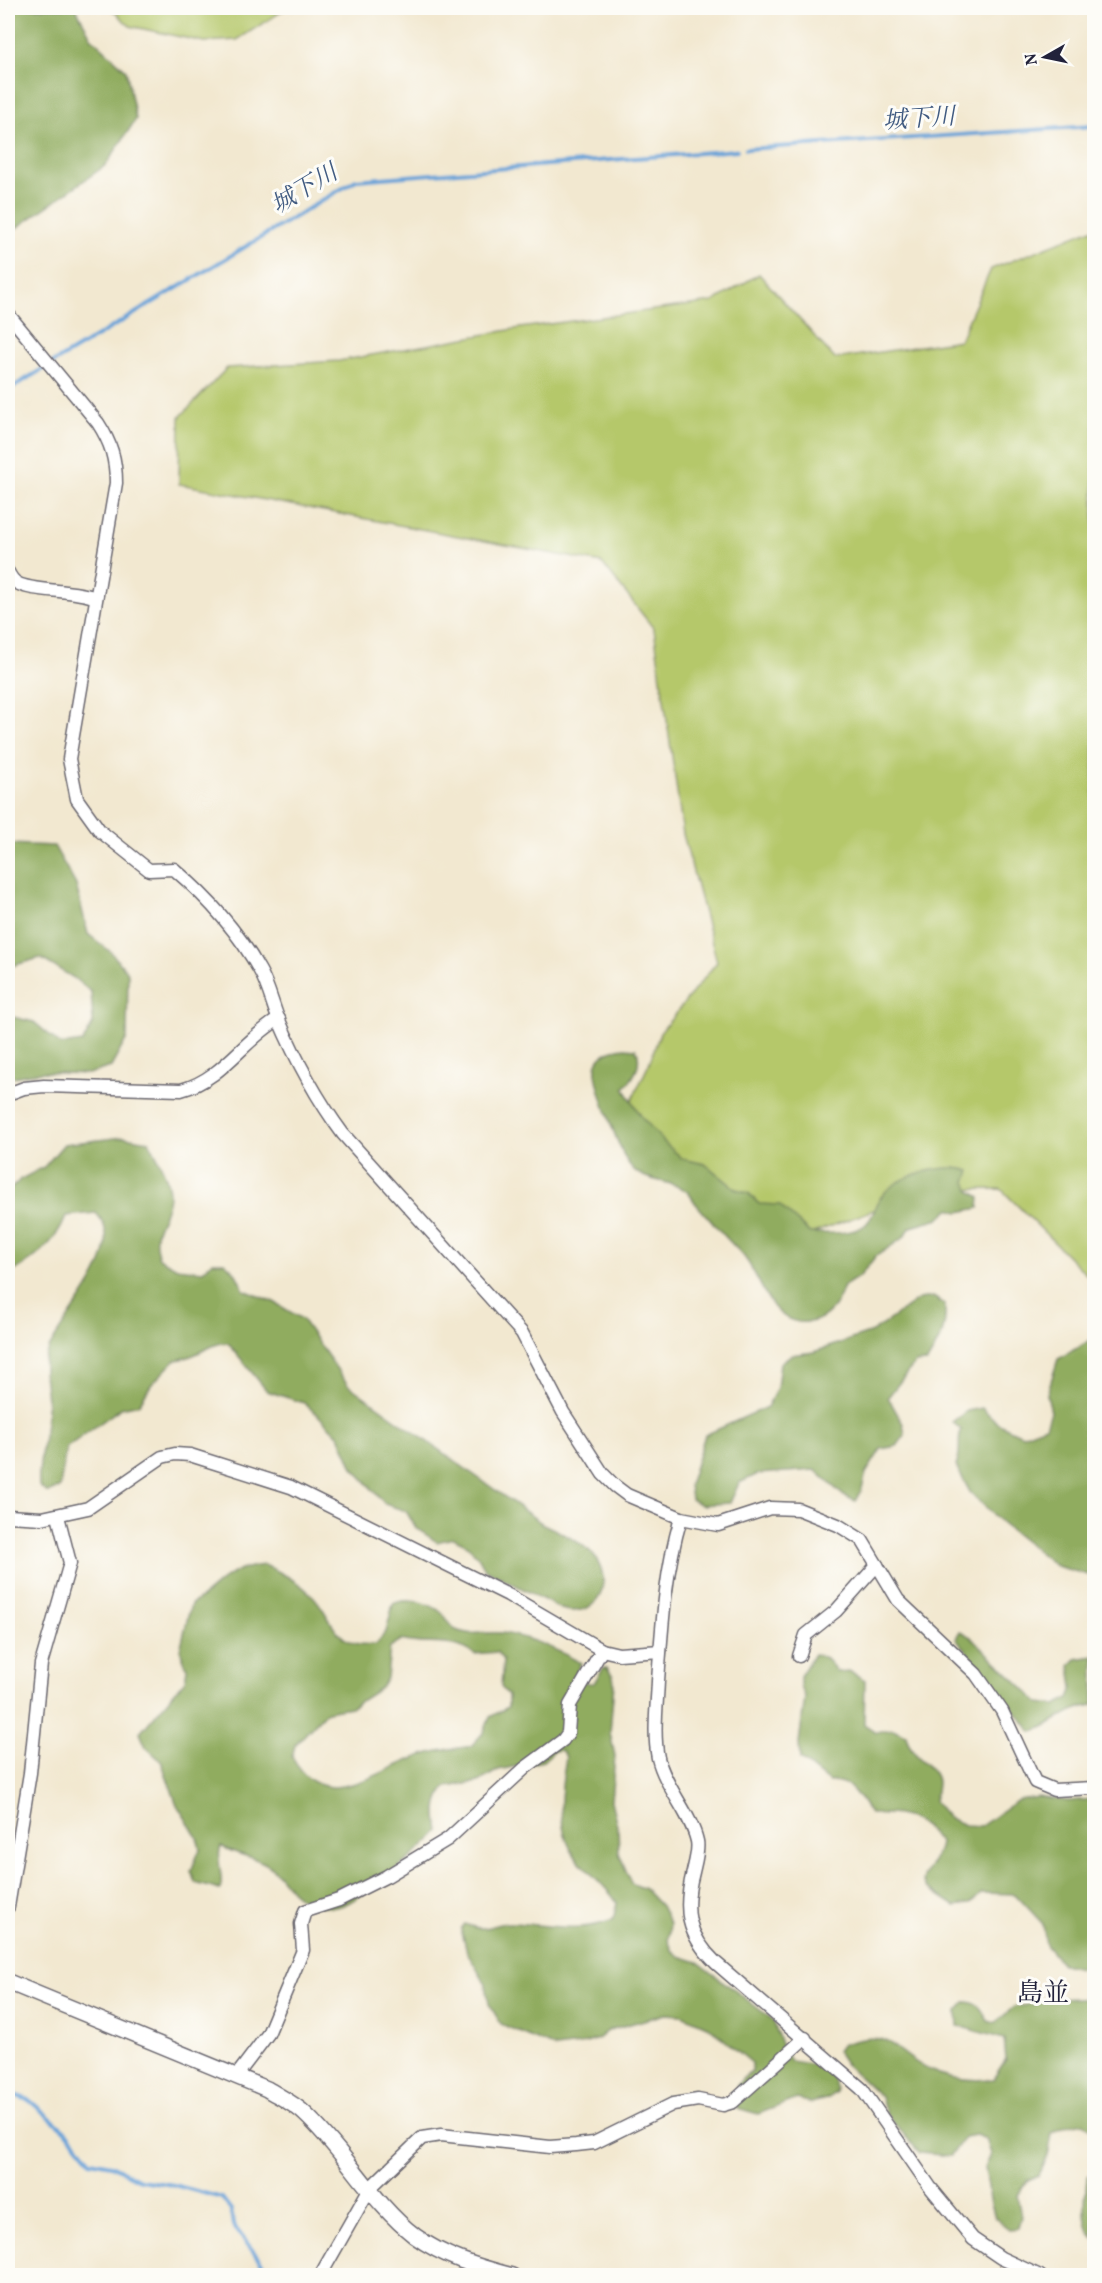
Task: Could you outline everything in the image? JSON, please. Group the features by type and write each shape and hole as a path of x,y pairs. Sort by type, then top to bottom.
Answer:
{"street":[{"path":"8,314 98,423 110,441 116,465 116,483 69,759 77,799 100,831 149,870 174,869 197,888 229,923 260,971 279,1019 323,1107 343,1134 522,1333 563,1412 603,1474 627,1495 681,1518 718,1525 770,1508 798,1509 838,1525 862,1540 898,1600 976,1674 1002,1711 1035,1782 1054,1790 1095,1788"},
{"path":"8,572 16,583 27,587 80,592 96,598"},
{"path":"8,1094 24,1088 44,1086 187,1089 214,1077 260,1030 279,1019"},
{"path":"8,1516 21,1519 58,1516 88,1508 162,1457 175,1454 190,1455 291,1487 508,1595 602,1650 619,1654 660,1651"},
{"path":"8,1907 30,1773 41,1664 70,1563 58,1516"},
{"path":"681,1518 673,1544 660,1651 656,1744 664,1774 697,1840 688,1899 693,1934 700,1946 716,1963 862,2089 930,2187 973,2239 1001,2258 1040,2276"},
{"path":"799,1656 806,1635 836,1611 877,1565"},
{"path":"237,2075 268,2034 303,1950 301,1924 305,1911 339,1900 387,1876 448,1839 525,1768 563,1740 568,1733 570,1705 602,1650"},
{"path":"8,1982 267,2089 304,2112 414,2235 430,2246 476,2267 512,2276"},
{"path":"320,2276 370,2188 422,2138 441,2135 550,2147 594,2143 673,2104 698,2100 723,2105 733,2102 805,2038"}],"green space":[{"path":"8,8 76,8 91,37 126,70 136,119 106,165 8,234"},
{"path":"110,8 287,8 237,40 204,42 130,26"},
{"path":"1094,228 1094,1282 1001,1189 927,1190 784,1244 624,1117 649,1064 660,1033 717,962 683,834 654,629 602,563 179,484 180,417 227,368 339,361 520,328 713,302 759,274 835,359 960,340 991,269"},
{"path":"9,844 54,846 76,885 88,934 111,952 128,973 127,1038 111,1067 88,1074 41,1072 8,1078 8,1016 34,1022 61,1045 83,1042 93,1023 91,992 74,978 40,958 8,967"},
{"path":"625,1048 636,1049 638,1065 631,1080 624,1088 641,1116 665,1143 683,1159 705,1164 736,1189 748,1193 759,1204 779,1205 810,1233 839,1233 860,1228 868,1222 881,1197 888,1189 898,1182 935,1169 970,1171 966,1182 970,1191 980,1197 979,1208 959,1212 949,1209 939,1219 911,1227 903,1238 875,1257 860,1276 844,1286 838,1301 828,1313 816,1321 808,1322 788,1318 778,1312 747,1261 688,1192 673,1184 651,1179 638,1173 627,1161 603,1102 596,1074 596,1066 600,1058 607,1052"},
{"path":"124,1137 149,1141 167,1181 168,1204 156,1238 159,1258 177,1268 203,1271 212,1262 224,1262 235,1272 244,1290 274,1302 302,1319 348,1385 543,1524 573,1539 593,1554 602,1571 602,1591 598,1599 583,1610 561,1609 485,1569 477,1555 464,1543 453,1538 437,1542 416,1528 406,1511 385,1504 353,1467 339,1436 323,1420 304,1403 267,1391 228,1343 222,1343 190,1357 175,1360 151,1385 139,1404 121,1408 66,1448 60,1487 48,1493 39,1486 47,1411 44,1371 46,1354 90,1285 100,1265 106,1246 105,1229 96,1213 66,1216 56,1235 42,1251 8,1275 8,1191 21,1179 44,1167 64,1144"},
{"path":"933,1297 944,1304 945,1320 939,1341 927,1362 915,1363 888,1397 903,1424 905,1435 897,1446 881,1449 866,1473 856,1501 844,1496 815,1470 758,1474 739,1483 730,1503 701,1505 691,1499 689,1485 705,1435 767,1407 777,1388 780,1363 791,1355 814,1352 872,1332 919,1299"},
{"path":"1094,1338 1094,1572 1088,1575 1056,1566 1002,1523 970,1492 956,1466 961,1429 952,1422 967,1411 982,1408 999,1424 1022,1435 1046,1426 1051,1412 1047,1394 1058,1359"},
{"path":"264,1565 306,1589 319,1603 336,1630 350,1642 376,1644 386,1632 393,1604 411,1601 436,1608 456,1630 461,1632 503,1633 553,1649 581,1663 577,1671 585,1682 594,1683 603,1668 607,1668 613,1676 614,1683 610,1733 615,1756 611,1801 618,1829 619,1853 631,1883 645,1889 661,1906 670,1924 668,1940 672,1950 679,1956 698,1962 773,2020 782,2047 790,2061 814,2065 827,2071 835,2083 836,2092 826,2099 811,2103 797,2099 758,2114 737,2108 735,2096 737,2087 742,2079 752,2072 752,2063 709,2027 682,2015 665,2014 609,2030 598,2039 580,2045 555,2048 501,2024 489,2004 486,1985 467,1952 461,1929 465,1924 479,1928 503,1923 587,1927 613,1920 617,1903 576,1857 566,1839 561,1804 566,1757 561,1750 554,1751 543,1761 498,1770 479,1782 446,1787 437,1808 439,1831 389,1875 345,1904 329,1907 298,1897 268,1865 221,1846 219,1853 220,1890 195,1883 191,1871 200,1849 197,1837 177,1805 161,1761 146,1747 140,1733 185,1680 187,1668 180,1650 191,1604 232,1573","holes":["401,1640 449,1644 474,1654 497,1652 503,1660 501,1687 508,1695 508,1707 490,1717 484,1732 471,1746 430,1753 356,1783 338,1787 321,1785 305,1776 292,1757 295,1745 327,1711 351,1707 381,1688 387,1678 390,1647"]},
{"path":"960,1631 971,1637 1039,1703 1056,1705 1069,1698 1073,1688 1070,1665 1076,1659 1094,1656 1094,1705 1070,1712 1032,1732 956,1638"},
{"path":"814,1654 826,1658 837,1672 849,1671 865,1680 864,1724 876,1732 893,1729 906,1735 913,1750 936,1776 934,1801 948,1818 965,1825 981,1826 1018,1800 1038,1797 1068,1801 1094,1799 1094,1965 1085,1969 1062,1964 1046,1945 1043,1924 1015,1894 982,1893 970,1904 955,1906 926,1887 923,1881 940,1843 933,1834 918,1822 901,1815 870,1814 848,1786 843,1783 829,1782 800,1759 799,1743 805,1697 800,1686 800,1676"},
{"path":"1094,1997 1094,2132 1083,2122 1065,2126 1052,2133 1048,2156 1039,2175 1028,2180 1017,2195 1021,2216 1018,2228 1009,2229 995,2218 985,2168 991,2154 986,2139 976,2135 964,2137 951,2156 920,2153 886,2114 881,2097 846,2065 837,2051 841,2045 858,2040 881,2039 929,2070 945,2076 977,2080 993,2079 1006,2059 1004,2039 958,2026 957,2011 965,2002 977,2005 988,2021 995,2023 1014,2007 1060,1999"},
{"path":"1094,2173 1094,2238 1087,2226 1085,2209 1087,2177"}],"waterway":[{"name":"城下川","path":"746,149 1094,126"},
{"name":"城下川","path":"8,390 356,180 737,150"},
{"path":"8,2093 29,2100 68,2133 91,2161 111,2165 140,2180 174,2185 222,2198 231,2210 233,2225 272,2276"}],"district":[{"name":"島並","path":"1043,1994"}]}
